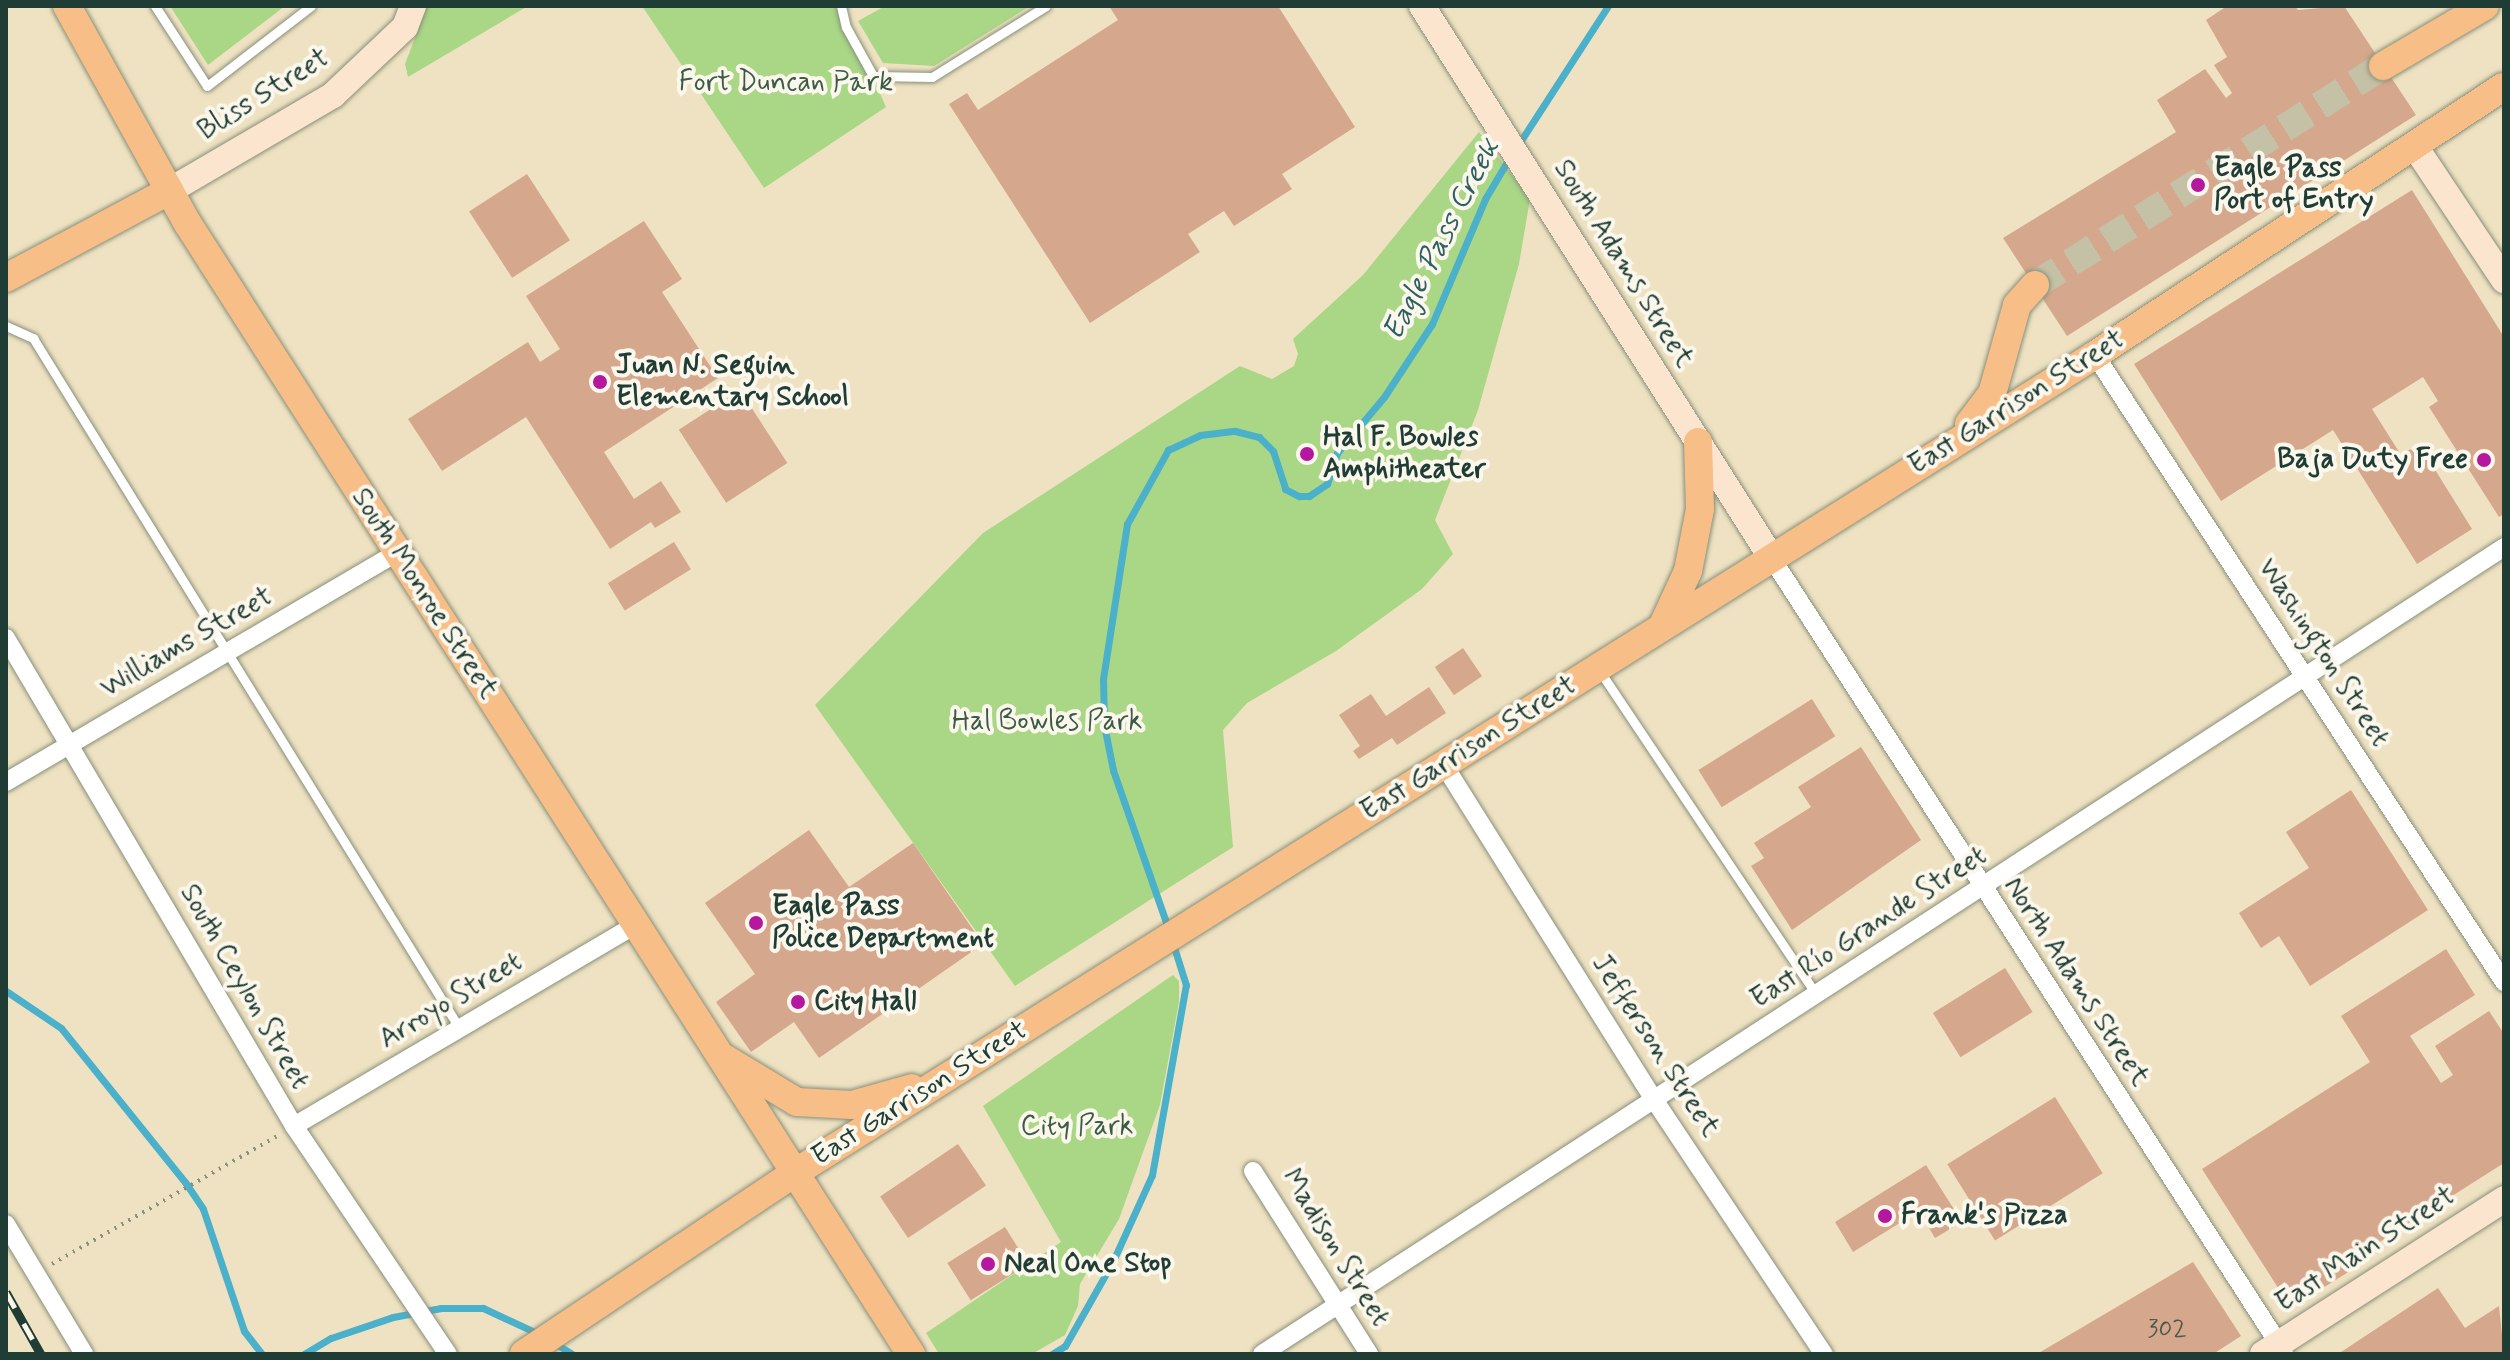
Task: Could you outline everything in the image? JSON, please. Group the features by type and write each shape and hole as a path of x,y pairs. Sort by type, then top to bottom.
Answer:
{"main road":[{"name":"South Monroe Street","path":"67,6 169,191 793,1174 911,1354"},
{"path":"2383,66 2485,6"},
{"name":"East Garrison Street","path":"524,1354 793,1174 1955,440 2095,355 2416,148 2503,87"},
{"path":"6,278 169,191"},
{"path":"1955,440 1992,394 2017,305 2035,285"},
{"path":"1663,625 1688,571 1700,509 1698,442"},
{"path":"719,1055 797,1102 852,1105 943,1079"}],"street":[{"name":"Bliss Street","path":"169,191 333,95 405,27 413,6"},
{"name":"South Adams Street","path":"1422,6 1771,557"},
{"path":"2416,148 2504,280"},
{"name":"Washington Street","path":"2095,355 2504,982"},
{"name":"East Río Grande Street","path":"1262,1354 2504,547"},
{"name":"Williams Street","path":"6,782 397,553"},
{"name":"North Adams Street","path":"1771,557 2276,1351"},
{"name":"South Ceylon Street","path":"6,638 294,1126 448,1354"},
{"name":"Jefferson Street","path":"1444,765 1653,1098 1824,1354"},
{"name":"Arroyo Street","path":"294,1126 637,924"},
{"name":"Madison Street","path":"1253,1171 1369,1354"},
{"name":"East Main Street","path":"2276,1351 2504,1199"},
{"path":"6,1224 84,1354"}],"lane":[{"path":"155,6 207,86 311,6"},
{"path":"841,6 846,27 873,76 932,77 1046,6"},
{"path":"6,326 33,338 460,1029"},
{"path":"1597,667 1817,996"}],"path":[{"path":"36,1272 157,1207 294,1126"}],"green space":[{"path":"170,6 285,6 208,65"},
{"path":"427,6 528,6 408,77 405,64"},
{"name":"Fort Duncan Park","path":"642,6 841,6 886,107 764,188"},
{"name":"Fort Duncan Park","path":"885,6 1030,6 934,66 883,63 858,21"},
{"name":"Hal Bowles Park","path":"1479,132 1530,199 1519,264 1478,410 1435,520 1453,554 1422,589 1336,651 1247,703 1223,730 1233,847 1015,986 815,705 983,533 1240,366 1272,379 1294,366 1298,354 1293,339 1363,275"},
{"name":"City Park","path":"1173,975 1179,981 1179,1002 1160,1105 1119,1219 1080,1284 1078,1306 1065,1335 1032,1354 939,1354 926,1333 1061,1242 983,1106"}],"building":[{"path":"1109,6 1278,6 1355,127 1282,174 1292,189 1234,226 1224,211 1188,234 1200,252 1090,323 949,104 967,93 978,110 1118,20"},
{"name":"Eagle Pass Port of Entry","path":"2227,6 2295,6 2298,10 2344,6 2416,115 2067,336 2003,238 2176,132 2157,100 2205,69 2226,98 2232,93 2214,65 2227,57 2206,20"},
{"path":"527,174 570,240 512,278 469,212"},
{"path":"2412,190 2504,337 2504,514 2499,517 2429,407 2438,401 2423,377 2372,409 2401,455 2419,444 2472,529 2417,564 2333,430 2221,501 2134,364"},
{"path":"644,221 682,279 662,292 718,378 604,452 634,499 661,481 681,512 655,528 651,522 610,549 526,417 442,471 408,419 528,342 540,362 560,349 526,296"},
{"path":"740,390 787,463 726,503 679,430"},
{"path":"674,542 691,569 625,610 608,583"},
{"path":"1463,648 1482,676 1454,695 1435,667"},
{"path":"1429,687 1446,713 1397,745 1392,738 1359,759 1353,751 1360,746 1339,715 1371,694 1386,716"},
{"path":"1812,699 1835,736 1722,807 1698,770"},
{"path":"1861,747 1921,840 1792,930 1751,866 1764,858 1754,843 1811,807 1798,787"},
{"path":"2351,790 2428,910 2310,986 2279,936 2261,948 2239,913 2309,868 2286,832"},
{"path":"809,830 849,887 913,843 983,944 819,1058 794,1022 751,1052 716,1002 755,974 705,903"},
{"path":"2446,949 2475,995 2410,1036 2441,1083 2453,1075 2435,1046 2489,1011 2504,1034 2504,1163 2356,1257 2361,1264 2291,1308 2202,1169 2370,1062 2341,1016"},
{"path":"2005,968 2033,1012 1960,1057 1933,1013"},
{"path":"2055,1097 2103,1173 1995,1241 1947,1164"},
{"path":"958,1144 986,1185 908,1238 880,1197"},
{"path":"1926,1165 1962,1222 1935,1238 1919,1211 1853,1252 1835,1222"},
{"name":"Neal One Stop","path":"1005,1227 1028,1264 971,1300 947,1263"},
{"path":"2193,1262 2241,1336 2213,1354 2037,1354"},
{"path":"2438,1288 2465,1328 2499,1306 2504,1354 2338,1354"}],"waterway":[{"name":"Eagle Pass Creek","path":"1518,145 1608,6"},
{"name":"Eagle Pass Creek","path":"1168,928 1113,770 1104,725 1103,679 1127,524 1168,450 1200,435 1235,431 1259,437 1273,451 1285,489 1299,496 1309,496 1327,484 1337,453 1384,397 1432,324 1485,199 1511,155"},
{"name":"Eagle Pass Creek","path":"1052,1354 1065,1346 1113,1261 1152,1175 1186,985 1173,944"},
{"path":"6,991 61,1028 185,1182 203,1209 244,1331 262,1354"},
{"name":"Eagle Pass Creek","path":"304,1354 331,1338 393,1317 441,1308 483,1308 539,1334"},
{"name":"Eagle Pass Creek","path":"553,1342 572,1354"}],"tunnel":[{"path":"2035,285 2383,66"}],"railway":[{"path":"6,1292 41,1354"}],"place":[{"name":"Eagle Pass Port of Entry","path":"2198,185"},
{"name":"Juan N. Seguin Elementary School","path":"600,382"},
{"name":"Hal F. Bowles Amphitheater","path":"1307,454"},
{"name":"Baja Duty Free","path":"2484,460"},
{"name":"Eagle Pass Police Department","path":"756,923"},
{"name":"City Hall","path":"798,1002"},
{"name":"Frank's Pizza","path":"1885,1216"},
{"name":"Neal One Stop","path":"988,1264"}]}
